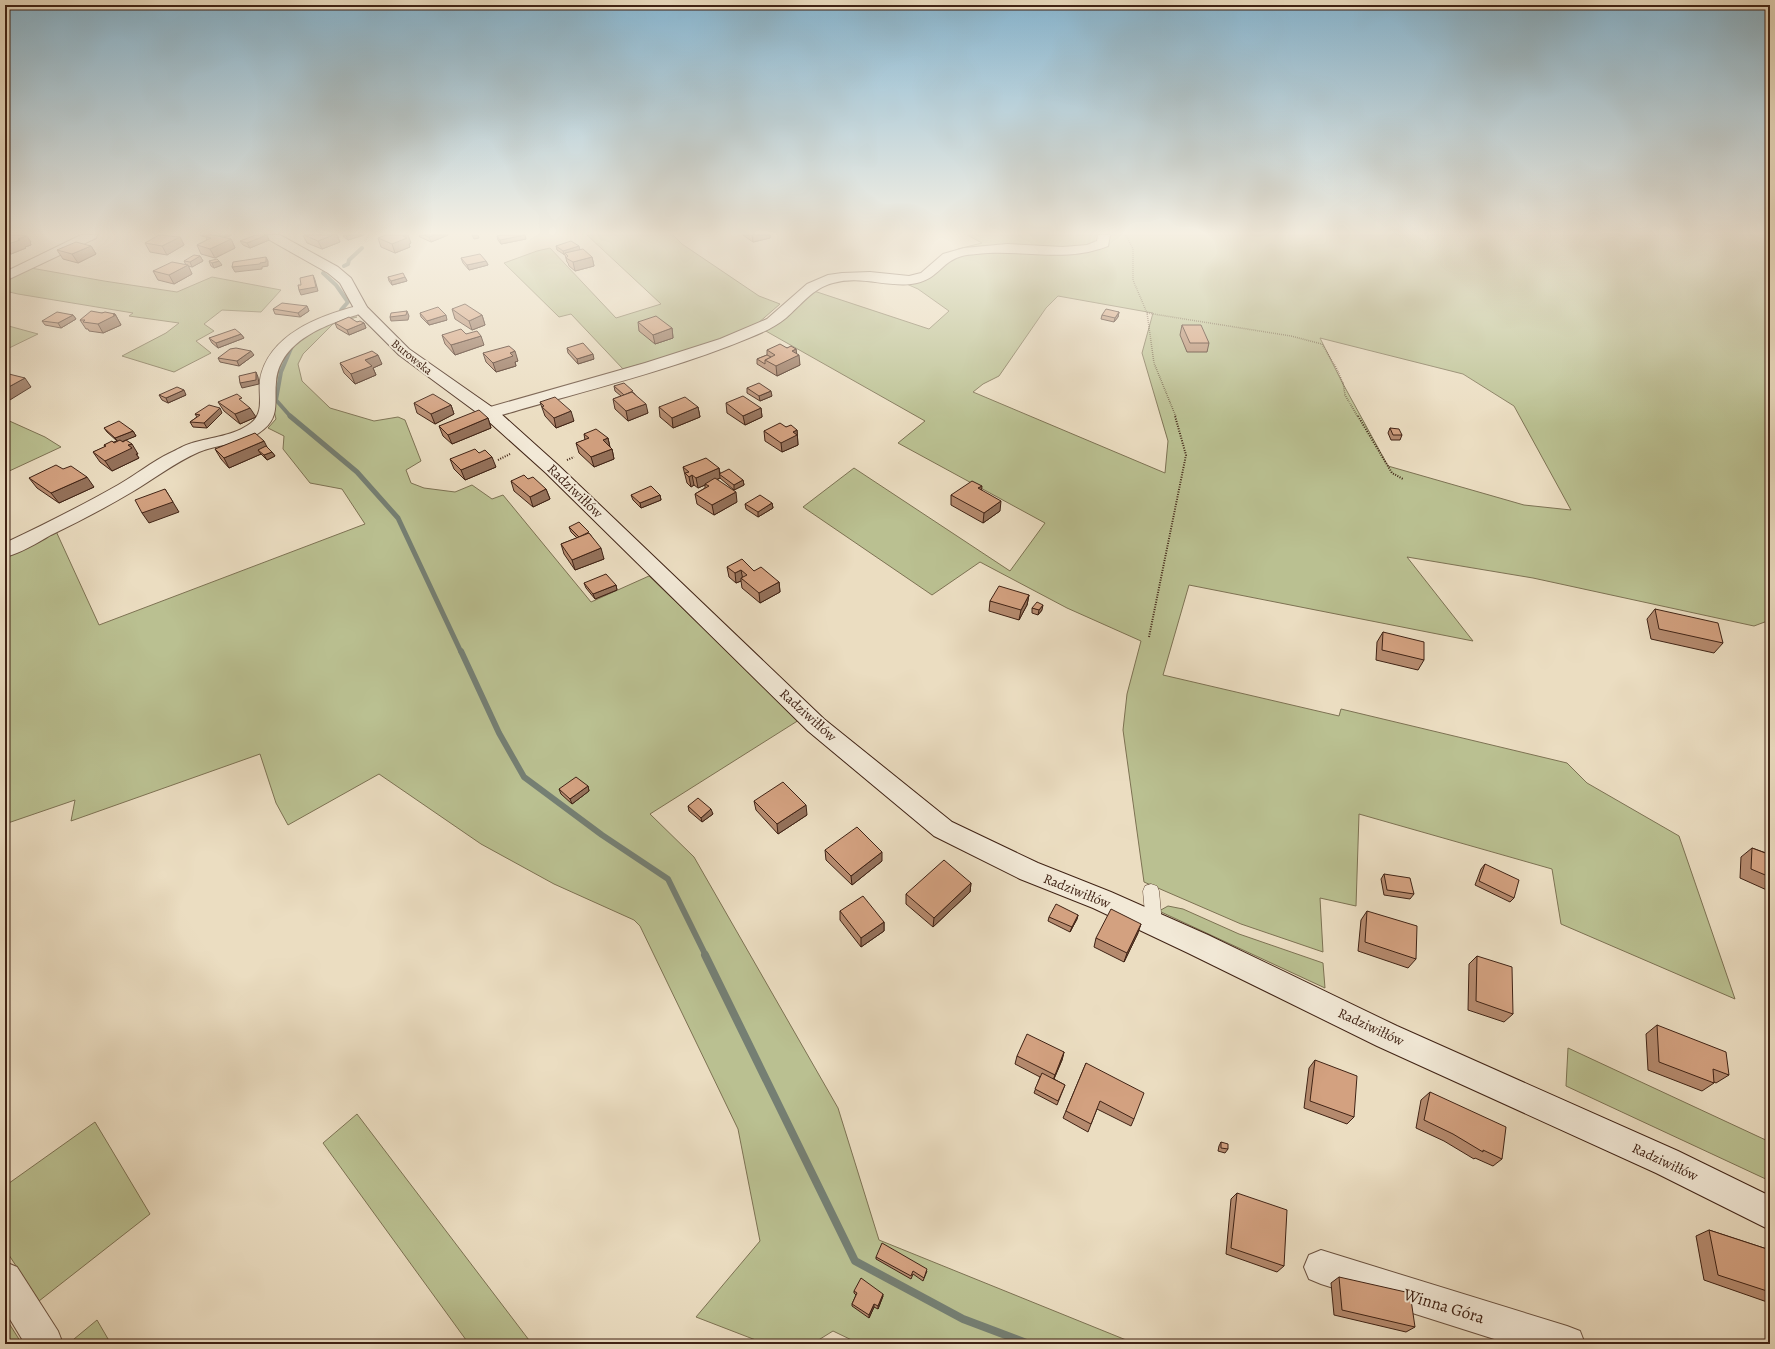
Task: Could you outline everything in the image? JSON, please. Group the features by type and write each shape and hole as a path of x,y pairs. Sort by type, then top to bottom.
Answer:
{"street":[{"name":"Burowska","path":"355,298 361,308 404,352 489,413"},
{"path":"489,413 671,361 714,347 764,327 782,314 798,298"},
{"path":"5,551 128,487 173,458 195,448 235,437 259,425 267,416 269,372 275,360 287,344 320,322 361,308"},
{"name":"Radziwiłłów","path":"489,413 557,474 816,725 943,829 1029,871 1102,900 1154,924 1387,1036 1660,1159 1770,1212"},
{"name":"Winna Góra","path":"1321,1267 1567,1344"},
{"path":"5,1279 45,1344"}],"lane":[{"path":"1151,891 1154,924"}],"path":[{"path":"1141,298 1147,313 1154,363 1178,423 1186,455 1149,637"},
{"path":"1147,313 1291,336 1322,344 1338,372 1346,391 1346,395 1392,473 1402,480"}],"green space":[{"path":"42,298 274,298 261,312 222,310 204,324 214,331 196,341 211,353 174,372 122,356 166,333 179,323 129,316 133,313"},
{"path":"540,298 597,298 616,318 661,304 655,298 764,298 780,304 757,324 707,346 623,369 571,314 559,317"},
{"path":"802,298 835,298 929,329 949,311 931,298 1056,298 1046,308 999,376 983,384 973,392 1165,473 1168,441 1142,353 1153,313 1069,298 1770,298 1770,620 1754,626 1533,578 1407,557 1473,641 1189,585 1163,675 1339,716 1341,709 1567,763 1587,783 1679,836 1735,999 1561,924 1552,869 1359,814 1356,906 1320,898 1323,952 1241,924 1144,882 1123,730 1127,694 1141,641 1067,608 980,562 932,595 803,507 854,468 1010,571 1045,523 898,443 925,421 764,330","holes":["1320,338 1463,374 1514,406 1571,510 1524,505 1388,466 1342,382"]},
{"path":"339,317 357,317 333,324 303,354 298,364 302,381 330,408 374,421 398,417 405,420 421,461 406,470 411,483 424,488 455,492 472,485 492,499 503,495 591,602 649,576 799,720 650,814 694,857 838,1108 879,1240 1136,1344 860,1344 833,1331 812,1344 766,1344 696,1317 760,1241 738,1129 640,926 634,920 554,884 481,844 379,774 288,825 276,803 260,754 71,821 75,800 5,824 5,555 55,529 99,625 365,524 342,489 310,483 283,449 284,436 268,428 276,419 272,403 281,355 298,339"},
{"path":"5,325 38,334 5,350"},
{"path":"5,419 45,437 61,447 5,473"},
{"path":"1168,906 1183,909 1239,934 1323,963 1325,988 1159,911"},
{"path":"1568,1048 1770,1142 1770,1181 1566,1086"},
{"path":"357,1114 532,1344 469,1344 323,1143"},
{"path":"95,1122 150,1214 39,1301 5,1249 5,1186"},
{"path":"5,1317 22,1344 5,1344"},
{"path":"97,1320 111,1344 68,1344"}],"building":[{"path":"282,303 307,306 298,313 273,309"},
{"path":"465,304 482,315 469,321 452,309"},
{"path":"438,307 446,315 427,321 420,313"},
{"path":"1106,309 1119,312 1115,318 1102,315"},
{"path":"91,311 102,313 105,312 116,315 98,324 83,322 85,320 80,320"},
{"path":"407,311 406,315 390,317 391,313"},
{"path":"57,312 73,315 58,323 42,321"},
{"path":"656,316 672,328 653,335 638,322"},
{"path":"349,317 357,322 360,321 364,323 347,330 335,323"},
{"path":"1182,325 1201,325 1209,343 1190,343"},
{"path":"235,329 241,334 216,343 209,338"},
{"path":"461,329 466,334 477,331 481,336 451,345 442,335"},
{"path":"583,343 593,354 577,359 567,348"},
{"path":"780,344 787,348 791,346 796,349 792,351 799,355 776,366 765,360 775,355 767,350"},
{"path":"509,346 515,351 510,353 513,356 493,363 483,353"},
{"path":"236,348 251,351 237,361 218,358 230,349"},
{"path":"372,351 378,355 365,360 372,366 351,374 340,363"},
{"path":"767,355 771,357 765,360 765,364 757,359"},
{"path":"256,372 256,380 240,383 239,376"},
{"path":"9,374 25,378 5,389 5,376"},
{"path":"624,383 633,391 624,395 614,386"},
{"path":"759,383 771,391 759,396 747,388"},
{"path":"177,387 184,390 166,398 159,395"},
{"path":"632,392 646,404 626,411 613,399"},
{"path":"237,394 242,398 239,399 250,408 235,414 218,402"},
{"path":"433,394 451,405 431,414 414,403"},
{"path":"743,396 761,408 743,416 726,403"},
{"path":"555,397 571,411 554,418 542,407 544,406 540,402"},
{"path":"685,397 698,407 672,418 659,407"},
{"path":"209,405 220,408 204,423 190,422 200,415 195,414"},
{"path":"479,410 488,418 448,435 439,426"},
{"path":"119,421 133,431 115,438 104,428"},
{"path":"780,423 786,427 791,425 797,430 793,432 797,435 781,443 764,431"},
{"path":"1390,428 1399,429 1402,435 1393,435"},
{"path":"596,429 608,438 603,440 612,449 591,457 576,443 589,438 584,434"},
{"path":"255,433 264,441 224,458 215,449"},
{"path":"120,440 123,442 126,440 132,444 128,445 132,448 105,461 93,452 106,446 104,445 112,441 114,443"},
{"path":"266,446 272,452 264,455 258,450"},
{"path":"475,449 479,453 485,450 492,457 461,470 450,459"},
{"path":"706,458 719,468 696,478 692,475 689,477 685,473 689,472 683,467"},
{"path":"56,465 63,469 71,466 87,477 51,493 29,478"},
{"path":"729,469 743,480 734,485 719,474"},
{"path":"524,475 528,479 533,477 546,489 530,497 511,481"},
{"path":"715,478 736,492 712,505 695,494 709,486 705,484"},
{"path":"972,481 982,486 978,488 1001,501 984,513 951,495"},
{"path":"651,486 660,495 640,503 631,495"},
{"path":"165,489 173,502 142,513 135,500"},
{"path":"760,495 772,503 758,512 745,504"},
{"path":"579,522 589,532 579,537 569,527"},
{"path":"589,533 601,548 572,560 561,544"},
{"path":"742,559 754,571 761,567 779,582 759,593 741,578 747,575 741,570 735,573 727,567"},
{"path":"606,574 616,585 593,594 584,583"},
{"path":"999,586 1029,595 1021,610 990,601"},
{"path":"1037,602 1043,605 1039,610 1032,608"},
{"path":"1655,609 1718,623 1723,643 1659,629"},
{"path":"1383,632 1424,642 1424,660 1382,650"},
{"path":"576,777 588,786 570,799 559,789"},
{"path":"783,782 806,805 777,824 754,801"},
{"path":"698,798 711,809 701,818 688,806"},
{"path":"857,827 882,852 851,876 825,850"},
{"path":"1752,848 1768,854 1768,851 1770,852 1770,877 1751,869"},
{"path":"944,860 971,883 934,918 906,894"},
{"path":"1485,864 1519,880 1514,898 1479,881"},
{"path":"1384,874 1410,878 1414,894 1387,890"},
{"path":"863,896 884,922 861,938 840,911"},
{"path":"1056,904 1078,915 1072,927 1049,917"},
{"path":"1111,909 1141,924 1127,953 1096,938"},
{"path":"1367,911 1417,926 1416,959 1365,942"},
{"path":"1477,956 1512,967 1513,1014 1476,1001"},
{"path":"1657,1025 1726,1052 1729,1075 1713,1069 1714,1083 1659,1062"},
{"path":"1027,1034 1064,1052 1055,1075 1017,1056"},
{"path":"1315,1060 1357,1076 1354,1117 1310,1101"},
{"path":"1086,1063 1144,1093 1134,1119 1100,1101 1091,1124 1066,1111"},
{"path":"1042,1073 1065,1085 1058,1101 1035,1089"},
{"path":"1430,1092 1506,1127 1502,1159 1483,1150 1483,1152 1453,1134 1424,1120"},
{"path":"1221,1142 1228,1144 1228,1149 1221,1148"},
{"path":"1237,1193 1287,1210 1284,1266 1231,1248"},
{"path":"1709,1230 1770,1250 1770,1292 1718,1275"},
{"path":"882,1243 927,1269 924,1278 913,1271 911,1276 876,1257"},
{"path":"1339,1277 1410,1293 1415,1327 1342,1310"},
{"path":"861,1278 883,1294 878,1306 874,1304 869,1315 852,1304 857,1293 854,1291"}],"waterway":[{"path":"341,310 348,302 345,298"},
{"path":"290,416 276,400 281,372 292,346"},
{"path":"290,416 357,472 398,518 461,652"},
{"path":"461,651 499,733 524,777 602,835 668,879 706,956"},
{"path":"705,955 855,1261 963,1319 1029,1344"}]}
